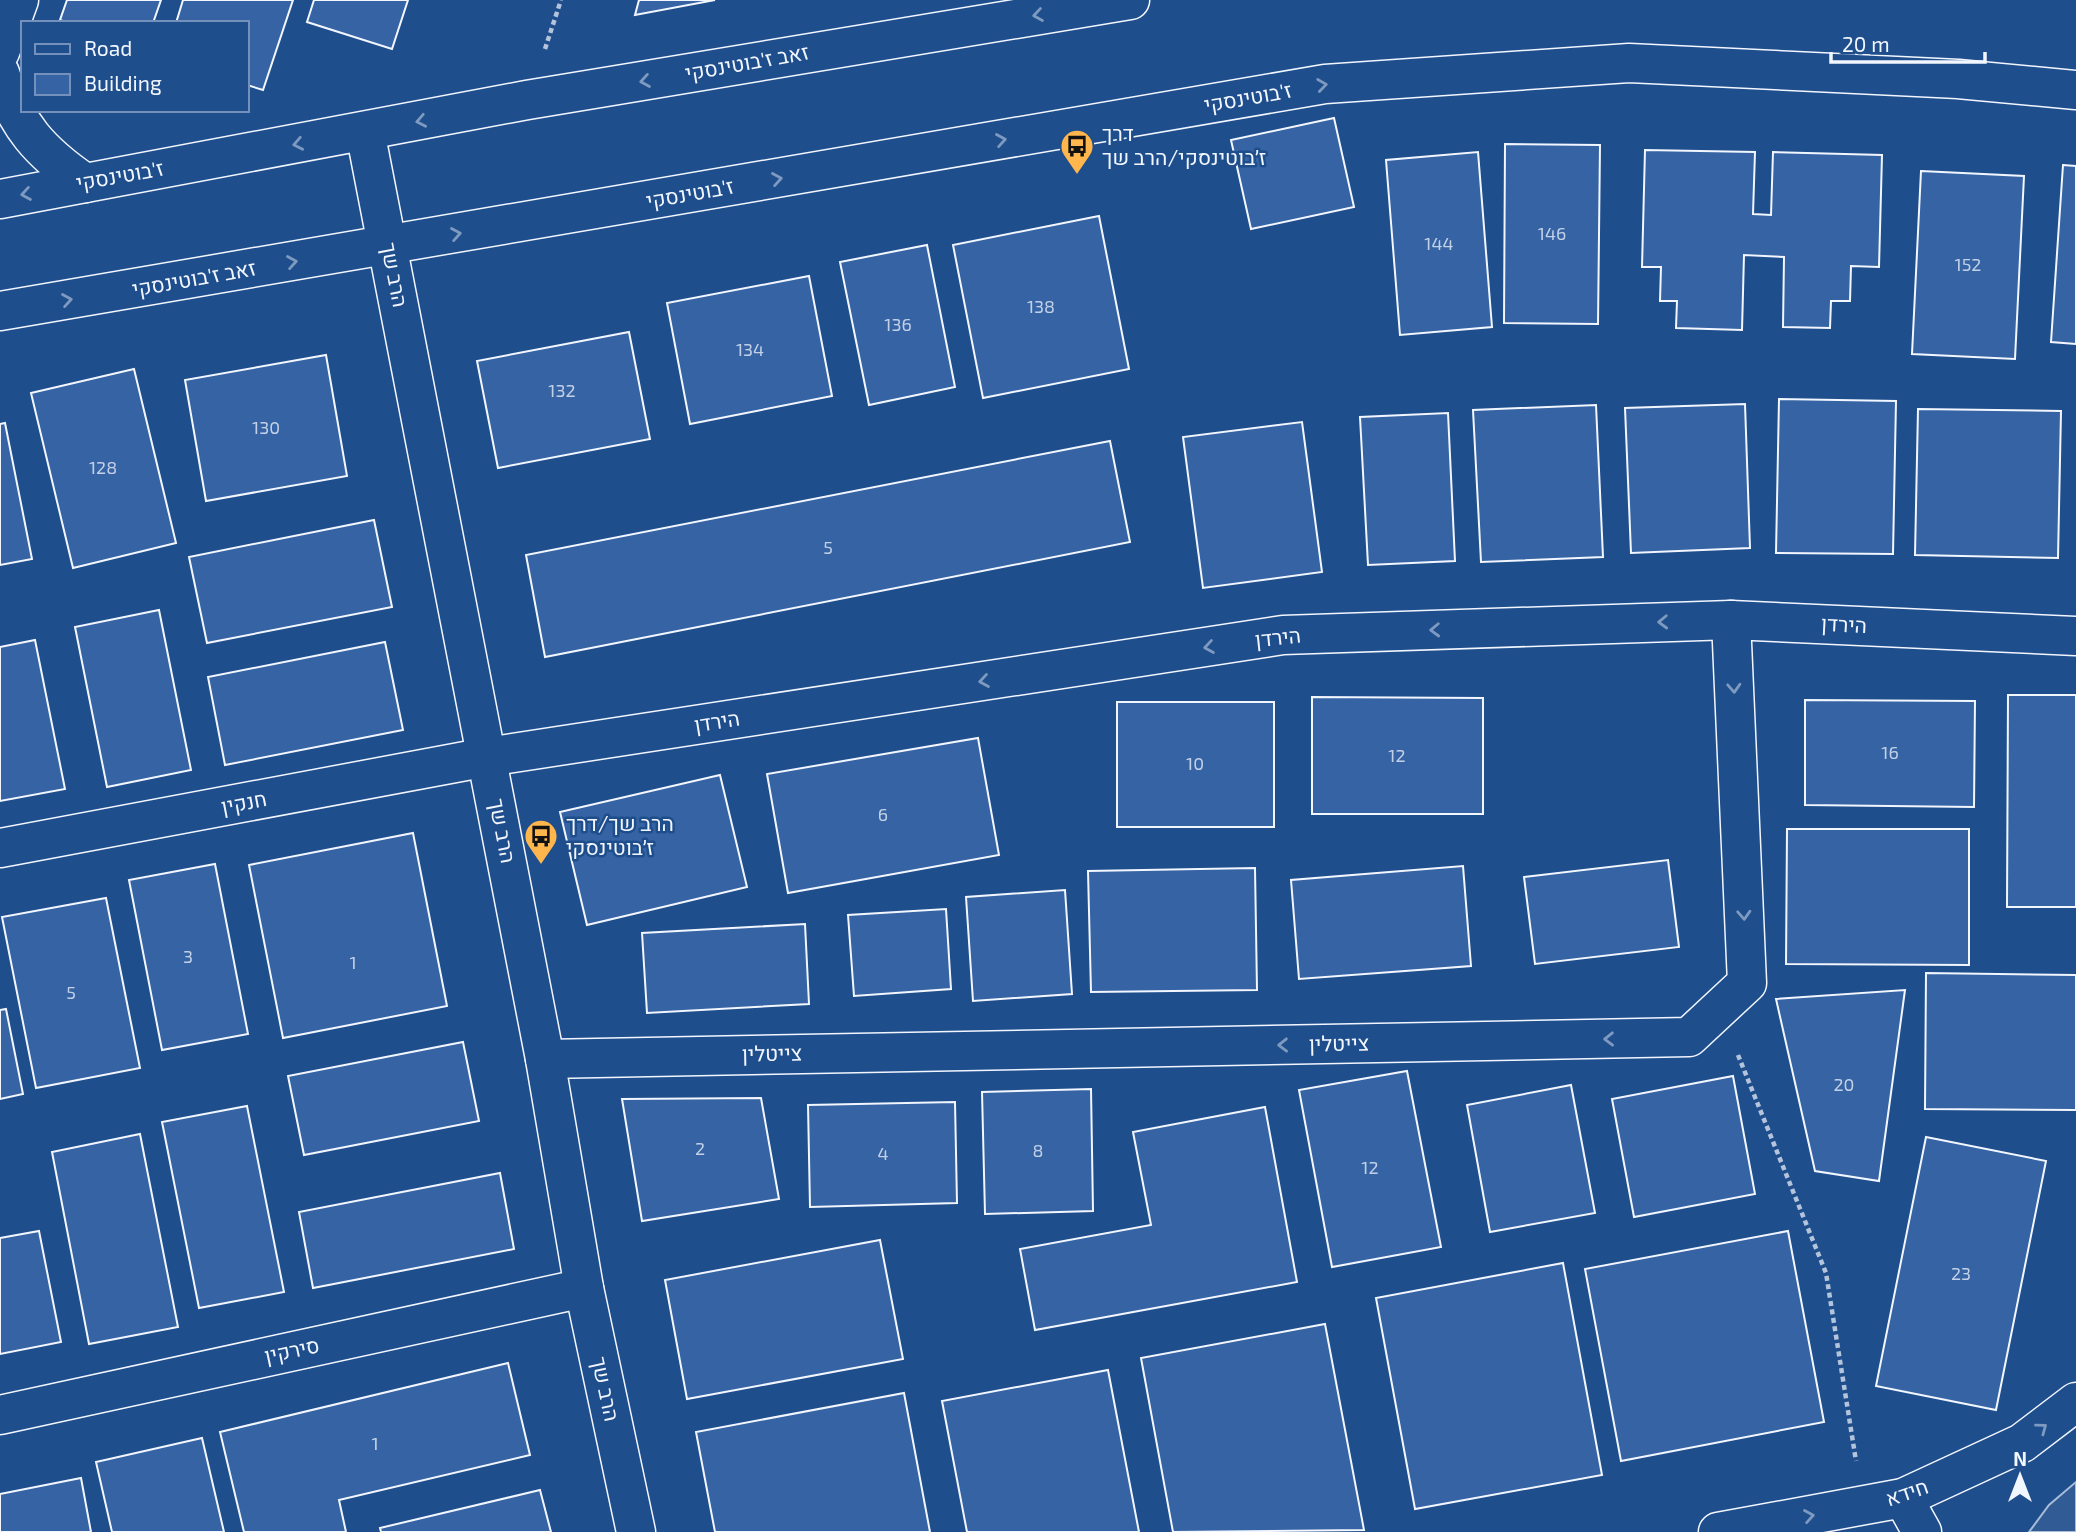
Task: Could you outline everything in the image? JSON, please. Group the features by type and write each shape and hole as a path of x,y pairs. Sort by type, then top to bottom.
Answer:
{"street":[{"path":"0,52 19,0"},
{"name":"זאב ז'בוטינסקי","path":"365,131 527,100 1130,0"},
{"name":"ז'בוטינסקי","path":"389,246 1325,84 1629,63 1958,79 2076,90"},
{"path":"0,73 7,99 27,133 56,163 85,183"},
{"name":"ז'בוטינסקי","path":"0,199 365,131"},
{"name":"הרב שך","path":"365,131 545,1059 584,1288 636,1532"},
{"name":"זאב ז'בוטינסקי","path":"0,311 389,246"},
{"name":"הירדן","path":"487,757 1283,635 1731,620 2076,636"},
{"name":"צייטלין","path":"545,1059 1689,1037 1747,983 1731,620"},
{"name":"חנקין","path":"0,848 487,757"},
{"name":"סירקין","path":"0,1415 584,1288"},
{"name":"חידא","path":"1718,1532 1903,1498 2021,1443 2076,1402"},
{"path":"1903,1498 1922,1532"}],"path":[{"path":"1719,1009 1826,1273 1863,1506"}],"shaded area":[{"path":"2076,1482 2076,1532 2029,1532 2049,1505"}],"building":[{"path":"67,0 161,0 154,21 60,20"},
{"path":"183,0 293,0 263,90 248,85 248,21 177,21"},
{"path":"314,0 408,0 392,49 307,22"},
{"path":"639,0 715,0 635,15"},
{"path":"1334,118 1354,207 1251,229 1231,140"},
{"path":"1505,144 1600,145 1598,324 1504,323"},
{"path":"1645,150 1755,152 1753,214 1771,215 1773,152 1882,155 1879,267 1851,266 1850,301 1831,301 1830,328 1783,327 1784,257 1744,255 1742,330 1676,328 1677,301 1660,301 1661,267 1642,267"},
{"path":"1478,152 1492,327 1400,335 1386,160"},
{"path":"2063,165 2076,166 2076,344 2051,342"},
{"path":"1921,171 2024,176 2015,359 1912,354"},
{"path":"1099,216 1129,369 983,398 953,245"},
{"path":"927,245 955,387 869,405 840,262"},
{"path":"809,276 832,396 690,424 667,303"},
{"path":"629,332 650,439 498,468 477,361"},
{"path":"326,355 347,476 206,501 185,380"},
{"path":"134,369 176,543 73,568 31,393"},
{"path":"1779,399 1896,401 1893,554 1776,553"},
{"path":"1745,404 1750,548 1631,553 1625,408"},
{"path":"1596,405 1603,557 1481,562 1473,410"},
{"path":"1918,409 2061,411 2058,558 1915,555"},
{"path":"1448,413 1455,561 1368,565 1360,417"},
{"path":"1302,422 1322,572 1203,588 1183,437"},
{"path":"5,423 32,559 0,565 0,424"},
{"path":"1110,441 1130,542 545,657 526,555"},
{"path":"374,520 392,607 207,643 189,557"},
{"path":"159,610 191,770 107,787 75,627"},
{"path":"35,640 65,789 0,801 0,647"},
{"path":"385,642 403,730 225,765 208,677"},
{"path":"2008,695 2076,695 2076,907 2007,907"},
{"path":"1312,697 1483,698 1483,814 1312,814"},
{"path":"1805,700 1975,701 1974,807 1805,805"},
{"path":"1117,702 1274,702 1274,827 1117,827"},
{"path":"978,738 999,855 788,893 767,774"},
{"path":"720,775 747,887 587,925 560,812"},
{"path":"1787,829 1969,829 1969,965 1786,964"},
{"path":"413,833 447,1006 283,1038 249,865"},
{"path":"1668,860 1679,947 1535,964 1524,877"},
{"path":"215,864 248,1034 162,1050 129,880"},
{"path":"1463,866 1471,966 1299,979 1291,880"},
{"path":"1255,868 1257,990 1091,992 1088,871"},
{"path":"1065,890 1072,994 973,1001 966,897"},
{"path":"106,898 140,1068 36,1088 2,917"},
{"path":"946,909 951,989 854,996 848,915"},
{"path":"805,924 809,1004 647,1013 642,933"},
{"path":"1926,973 2076,975 2076,1110 1925,1109"},
{"path":"1905,990 1879,1181 1815,1171 1776,999"},
{"path":"6,1009 23,1094 0,1099 0,1010"},
{"path":"463,1042 479,1121 304,1155 288,1076"},
{"path":"1407,1071 1441,1247 1332,1267 1299,1090"},
{"path":"1733,1076 1755,1194 1634,1217 1612,1099"},
{"path":"1571,1085 1595,1213 1490,1232 1467,1105"},
{"path":"1091,1089 1093,1211 985,1214 982,1092"},
{"path":"761,1098 779,1199 642,1221 622,1099"},
{"path":"955,1102 957,1203 810,1207 808,1105"},
{"path":"247,1106 284,1292 199,1308 162,1122"},
{"path":"1265,1107 1297,1282 1035,1330 1020,1249 1151,1225 1133,1132"},
{"path":"140,1134 178,1327 89,1344 52,1152"},
{"path":"1926,1137 2046,1161 1996,1410 1876,1386"},
{"path":"500,1173 514,1249 313,1288 299,1212"},
{"path":"39,1231 61,1342 0,1354 0,1238"},
{"path":"1788,1231 1824,1422 1621,1461 1585,1269"},
{"path":"880,1240 903,1359 687,1399 665,1280"},
{"path":"1563,1263 1602,1475 1415,1509 1376,1298"},
{"path":"1325,1324 1364,1530 1173,1532 1141,1358"},
{"path":"508,1363 530,1455 339,1500 346,1532 244,1532 220,1432"},
{"path":"1108,1370 1139,1532 967,1532 942,1401"},
{"path":"904,1393 930,1532 715,1532 696,1432"},
{"path":"202,1438 224,1532 112,1532 96,1462"},
{"path":"81,1478 91,1532 0,1532 0,1494"},
{"path":"540,1490 551,1532 381,1532 380,1528"}],"place":[{"name":"דרך ז׳בוטינסקי/הרב שך","path":"1077,176"},
{"name":"הרב שך/דרך ז׳בוטינסקי","path":"541,866"}]}
